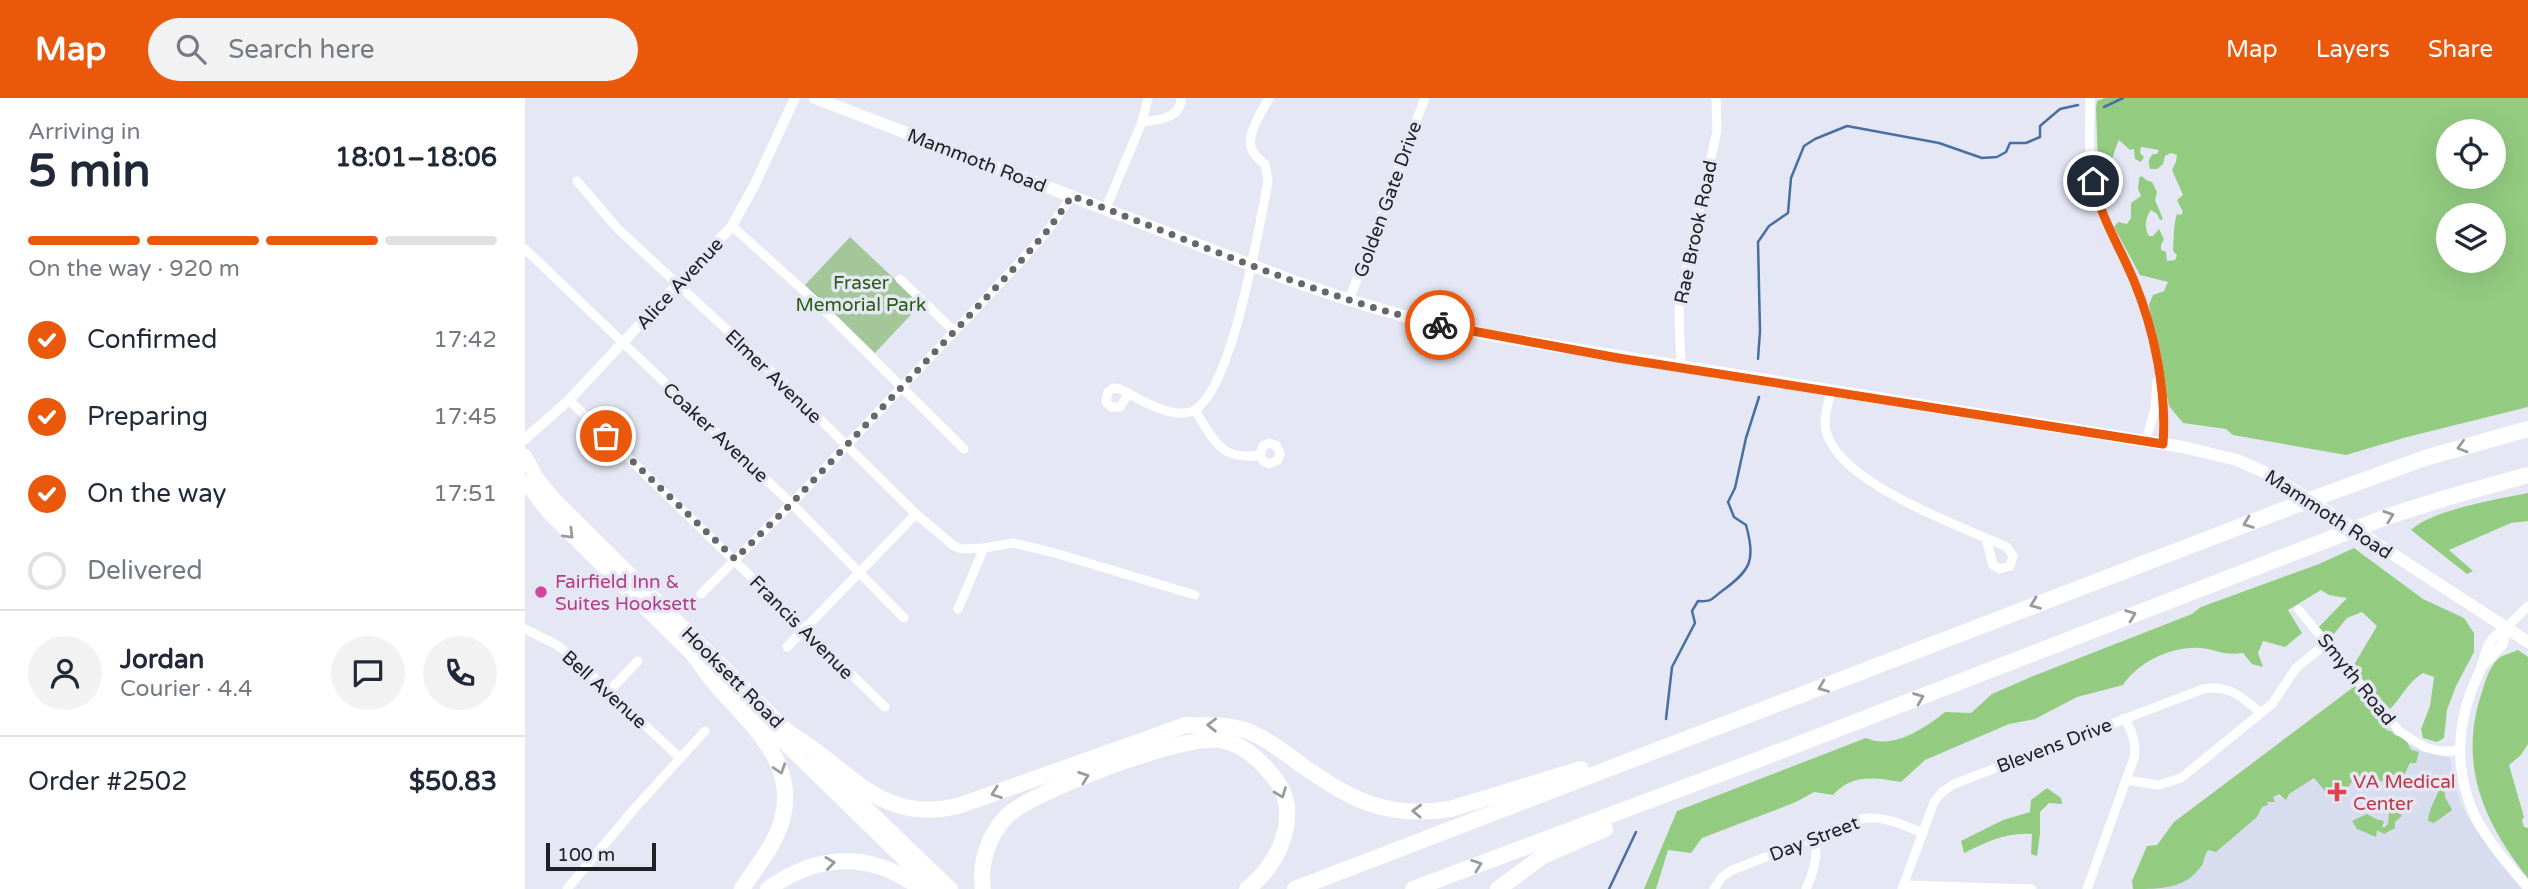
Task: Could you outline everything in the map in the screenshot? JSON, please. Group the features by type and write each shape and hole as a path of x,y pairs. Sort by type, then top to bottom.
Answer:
{"highway":[{"path":"1294,889 2367,478 2425,457 2528,429"},
{"path":"1413,889 1752,762 2377,521 2449,496 2528,475"},
{"path":"695,657 715,684 766,741 775,755 783,779 784,811 778,832 742,889"},
{"path":"789,733 815,748 873,796 904,806 935,810 974,801 1186,725 1221,724 1249,732 1269,741 1346,795 1378,807 1412,811 1431,812 1474,803 1607,761 1649,754"},
{"path":"983,889 982,869 990,842 1005,818 1025,802 1073,781 1168,747 1197,740 1218,739 1239,746 1257,758 1275,778 1286,801 1285,830 1275,859 1260,879 1247,889"},
{"path":"1498,889 1543,856 1691,794 1752,762"},
{"path":"768,889 803,869 845,861 881,866 900,874 921,889"}],"main road":[{"name":"Mammoth Road","path":"814,98 1250,265 1349,300 1414,319 1494,336 2146,441 2237,460 2288,485 2528,642"},
{"name":"Hooksett Road","path":"525,456 537,478 553,498 789,733 951,889"},
{"name":"Hooksett Road","path":"525,482 549,513 934,889"}],"street":[{"name":"Alice Avenue","path":"525,439 569,400 732,226 795,98"},
{"path":"1106,208 1142,122 1148,98"},
{"path":"1142,122 1176,113 1181,105 1181,98"},
{"path":"1129,393 1169,411 1182,413 1195,410 1209,394 1230,348 1240,317 1268,173 1265,164 1253,152 1251,143 1269,98"},
{"name":"Golden Gate Drive","path":"1349,300 1425,98"},
{"name":"Rae Brook Road","path":"1681,367 1681,297 1717,131 1716,98"},
{"path":"2090,98 2090,152 2095,190 2104,219 2139,295 2152,337 2163,394 2163,444"},
{"name":"Elmer Avenue","path":"577,181 618,229 679,284 916,514 954,547 984,548 1005,544 1024,546 1195,595"},
{"path":"701,594 791,504 954,331 1048,230 1072,196"},
{"path":"732,226 814,300 964,449"},
{"name":"Coaker Avenue","path":"525,249 859,570 904,618"},
{"path":"900,279 954,331"},
{"path":"2146,441 2155,408 2157,368"},
{"path":"1831,392 1825,420 1826,430 1835,450 1852,468 1918,508 1986,538"},
{"name":"Francis Avenue","path":"569,400 885,707"},
{"path":"1195,410 1212,437 1227,452 1240,457 1260,455"},
{"path":"787,647 916,514"},
{"path":"958,609 984,548"},
{"path":"2528,606 2505,629 2503,644 2481,667 2466,703 2459,751 2463,779 2475,814 2493,843 2528,888"},
{"name":"Smyth Road","path":"2299,610 2391,723 2407,737 2433,750 2459,751"},
{"name":"Bell Avenue","path":"525,629 564,651 680,758"},
{"path":"2126,780 2158,785 2178,781 2261,713 2281,694 2296,668 2327,643"},
{"path":"609,691 638,661"},
{"name":"Blevens Drive","path":"1903,887 1938,797 1954,784 2196,691 2217,687 2237,692 2261,713"},
{"path":"2087,889 2136,750 2133,733 2124,718"},
{"path":"567,889 705,731"},
{"name":"Day Street","path":"1714,889 1730,871 1861,819 1874,817 1923,833"},
{"path":"1806,889 1815,867 1815,837"},
{"path":"1903,887 2032,889"}],"shaded area":[{"name":"VA Medical Center","path":"2356,688 2403,741 2419,750 2450,758 2460,803 2476,830 2524,889 2142,889"}],"green space":[{"path":"2105,98 2528,98 2528,407 2346,455 2233,435 2226,429 2183,423 2169,406 2149,305 2153,295 2164,291 2168,282 2140,275 2114,227 2118,222 2127,224 2131,218 2131,203 2141,196 2138,189 2139,178 2142,176 2152,182 2157,192 2155,200 2163,219 2160,220 2151,210 2147,216 2147,233 2153,236 2159,229 2164,239 2161,250 2166,252 2167,261 2175,260 2175,223 2177,214 2181,215 2183,212 2177,200 2183,195 2172,170 2177,155 2171,153 2165,156 2163,164 2157,169 2150,169 2149,159 2159,150 2141,147 2140,153 2144,157 2141,162 2135,159 2134,149 2130,150 2119,140 2109,164 2098,166 2097,101"},
{"name":"Fraser Memorial Park","path":"850,237 921,304 875,353 805,285"},
{"path":"2528,493 2528,521 2511,523 2449,550 2473,571 2467,574 2411,530 2449,511"},
{"path":"2354,548 2423,599 2464,618 2474,633 2474,652 2447,710 2444,738 2437,742 2423,738 2421,729 2430,706 2434,677 2423,673 2417,677 2390,709 2352,668 2377,626 2362,612 2347,618 2329,640 2318,628 2347,598 2329,595 2321,590 2288,610 2302,633 2285,647 2263,641 2258,653 2263,667 2252,664 2243,653 2230,654 2189,648 2167,653 2137,669 2123,685 2077,697 2035,719 2009,724 1925,760 1901,782 1882,779 1856,780 1833,795 1814,792 1796,802 1702,838 1691,853 1668,850 1656,889 1644,889 1677,811 1866,738 1876,741 1897,740 1918,731 1945,712 1971,713 1992,694 2031,677"},
{"path":"2518,650 2528,657 2528,744 2521,755 2509,765 2524,817 2524,827 2528,828 2528,878 2499,837 2488,816 2480,794 2473,748 2474,724 2489,672 2500,658"},
{"path":"2355,686 2359,690 2358,695 2388,731 2399,735 2411,750 2419,752 2416,763 2410,763 2404,775 2390,775 2383,782 2374,778 2371,771 2362,781 2352,782 2348,787 2339,785 2336,789 2325,791 2314,778 2289,794 2286,800 2279,794 2273,797 2275,802 2267,802 2268,805 2262,807 2257,817 2216,852 2208,850 2202,865 2188,879 2163,888 2133,889 2132,881 2147,846 2157,845 2174,822"},
{"path":"2441,784 2444,784 2445,797 2452,810 2434,823 2428,821"},
{"path":"2047,788 2061,798 2062,804 2049,803 2040,812 2037,856 2031,854 2032,834 2005,836 1964,853 1961,841 2003,820 2030,812 2031,800"},
{"path":"2387,804 2402,816 2395,822 2395,828 2384,834 2377,830 2376,837 2357,829 2352,821 2367,814 2382,820 2384,828 2388,824"}],"waterway":[{"path":"2104,107 2123,98"},
{"path":"1758,359 1758,242 1769,226 1788,213 1791,178 1804,146 1847,126 1939,143 1982,158 1997,157 2006,152 2010,143 2026,143 2040,137 2040,126 2060,109 2078,105"},
{"path":"1666,719 1672,667 1695,623 1692,611 1698,601 1707,601 1732,584 1749,563 1751,547 1746,525 1734,517 1728,502 1735,488 1746,438 1759,397"},
{"path":"1609,889 1636,832"}],"way so far":[{"path":"606,436 735,559 791,504 1020,262 1059,217 1072,196 1293,281 1349,300 1440,325"}],"place":[{"name":"Fairfield Inn & Suites Hooksett","path":"541,592"},
{"name":"VA Medical Center","path":"2337,792"}],"route":[{"path":"1440,325 1618,358 2163,444 2163,394 2152,337 2134,282 2104,219 2093,181"}]}
